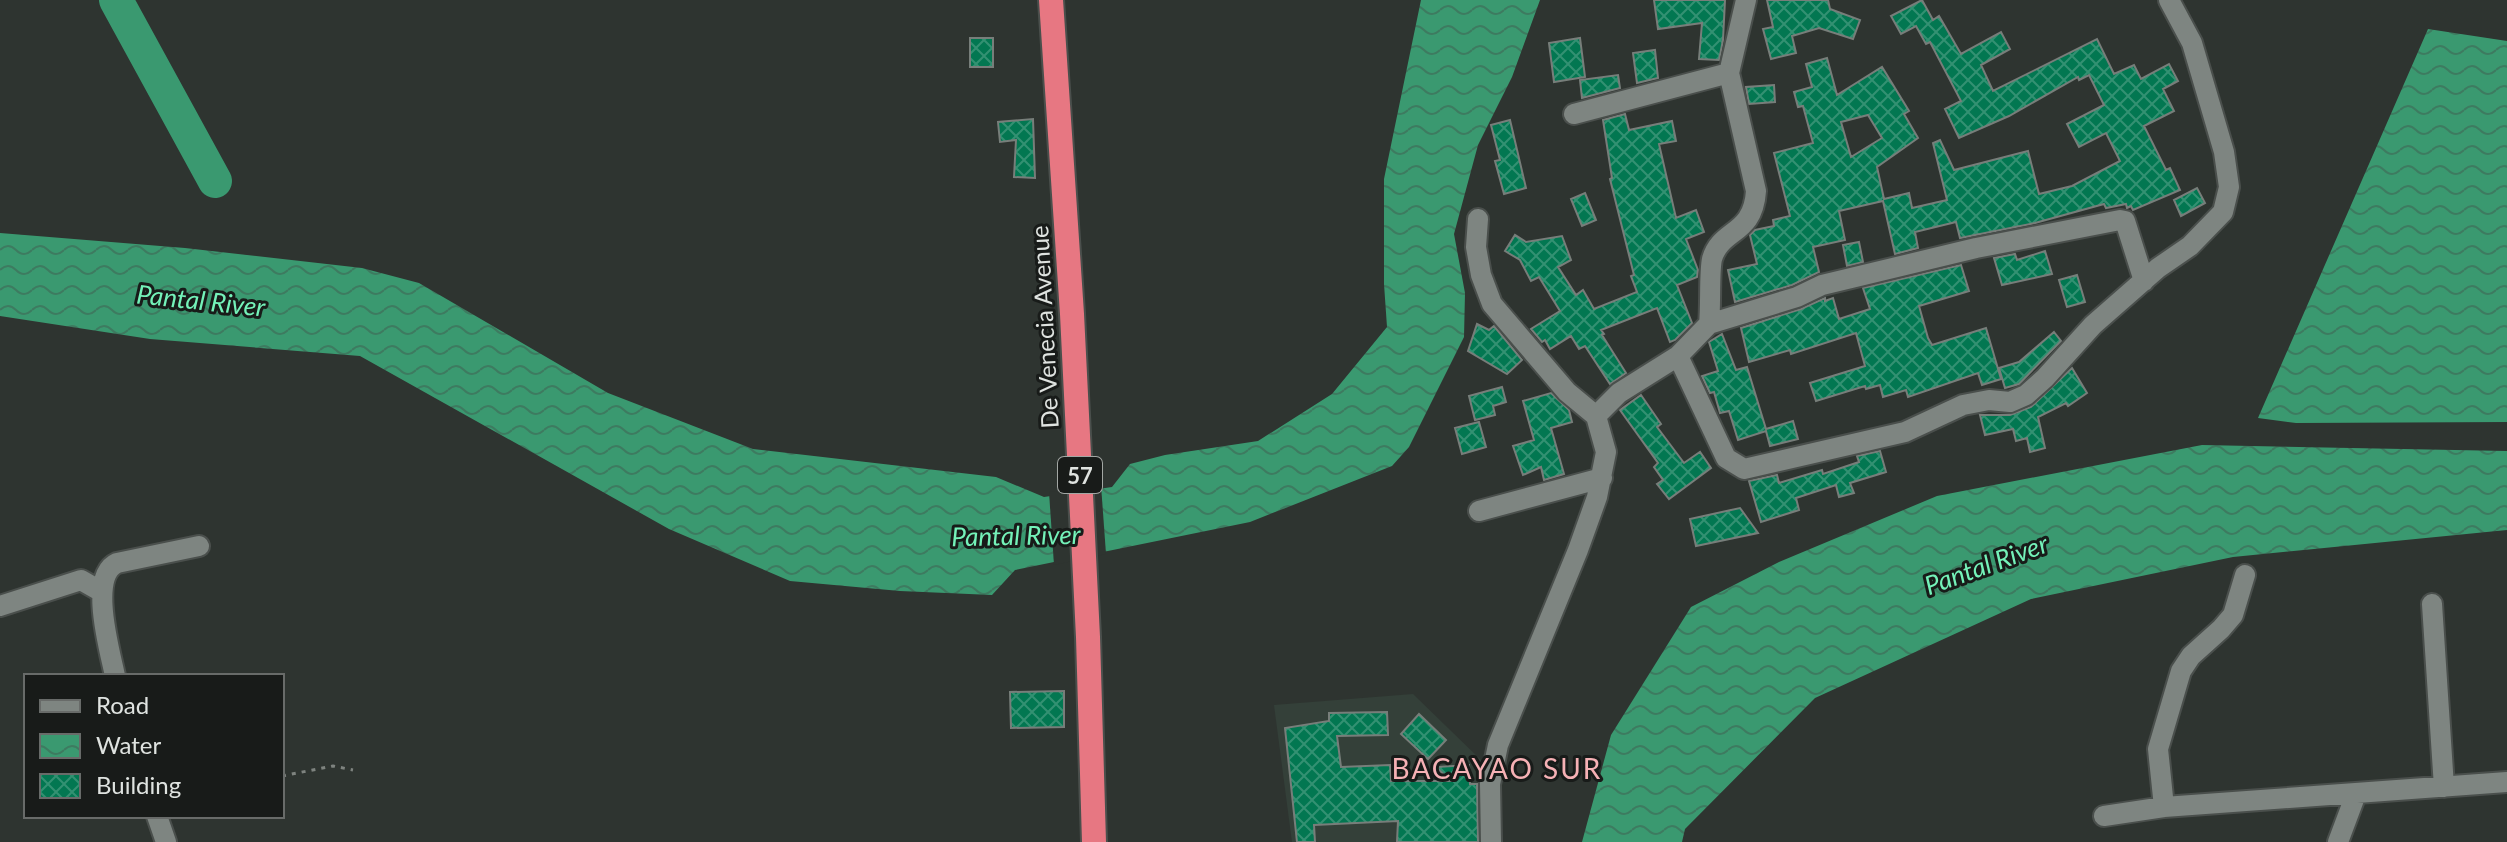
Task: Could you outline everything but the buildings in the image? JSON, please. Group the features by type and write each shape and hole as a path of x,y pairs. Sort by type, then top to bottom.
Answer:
{"highway":[{"name":"De Venecia Avenue","path":"1051,0 1072,314 1088,637 1094,842"}],"street":[{"path":"1709,324 1712,260 1719,247 1750,218 1755,207 1756,191 1729,73 1746,0"},
{"path":"1678,356 1726,458 1744,469 1905,432 1963,405 1989,400 2010,402 2026,395 2093,325 2190,246 2223,212 2229,187 2224,152 2192,43 2169,0"},
{"path":"1574,114 1729,73"},
{"path":"1478,219 1476,247 1481,275 1492,304 1567,392 1596,416 1606,452 1602,478 1578,550 1498,745 1490,784 1491,842"},
{"path":"1596,416 1619,393 1678,356 1709,324 1797,297 1822,285 1976,248 2120,220 2125,221 2144,281"},
{"path":"1479,511 1602,478"},
{"path":"115,674 102,592 103,579 112,566 199,546"},
{"path":"2164,807 2158,749 2174,689 2191,656 2233,615 2245,575"},
{"path":"0,606 81,580 102,592"},
{"path":"2432,604 2444,787"},
{"path":"2104,816 2164,807 2507,782"},
{"path":"2338,842 2356,794"},
{"path":"158,818 166,842"}],"path":[{"path":"284,776 333,766 353,770"}],"shaded area":[{"path":"1413,694 1484,763 1486,842 1292,842 1274,705"}],"water":[{"path":"1421,0 1540,0 1512,77 1478,145 1454,234 1465,293 1464,337 1409,447 1392,466 1250,522 1015,570 992,595 790,581 669,529 360,356 150,339 0,316 0,233 185,248 362,268 419,283 608,393 753,449 996,477 1044,497 1112,487 1130,464 1165,455 1258,441 1332,394 1387,327 1384,179"},
{"path":"2428,29 2507,41 2507,422 2296,423 2258,418"},
{"path":"2202,445 2507,451 2507,530 2233,557 2031,599 1815,698 1685,829 1682,842 1582,842 1611,735 1691,607 1779,562 1937,496"}],"pier":[{"path":"1101,485 1106,554 1054,565 1049,492"}],"waterway":[{"name":"Pantal River","path":"116,0 215,181"}],"district":[{"name":"BACAYAO SUR","path":"1497,768"}]}
